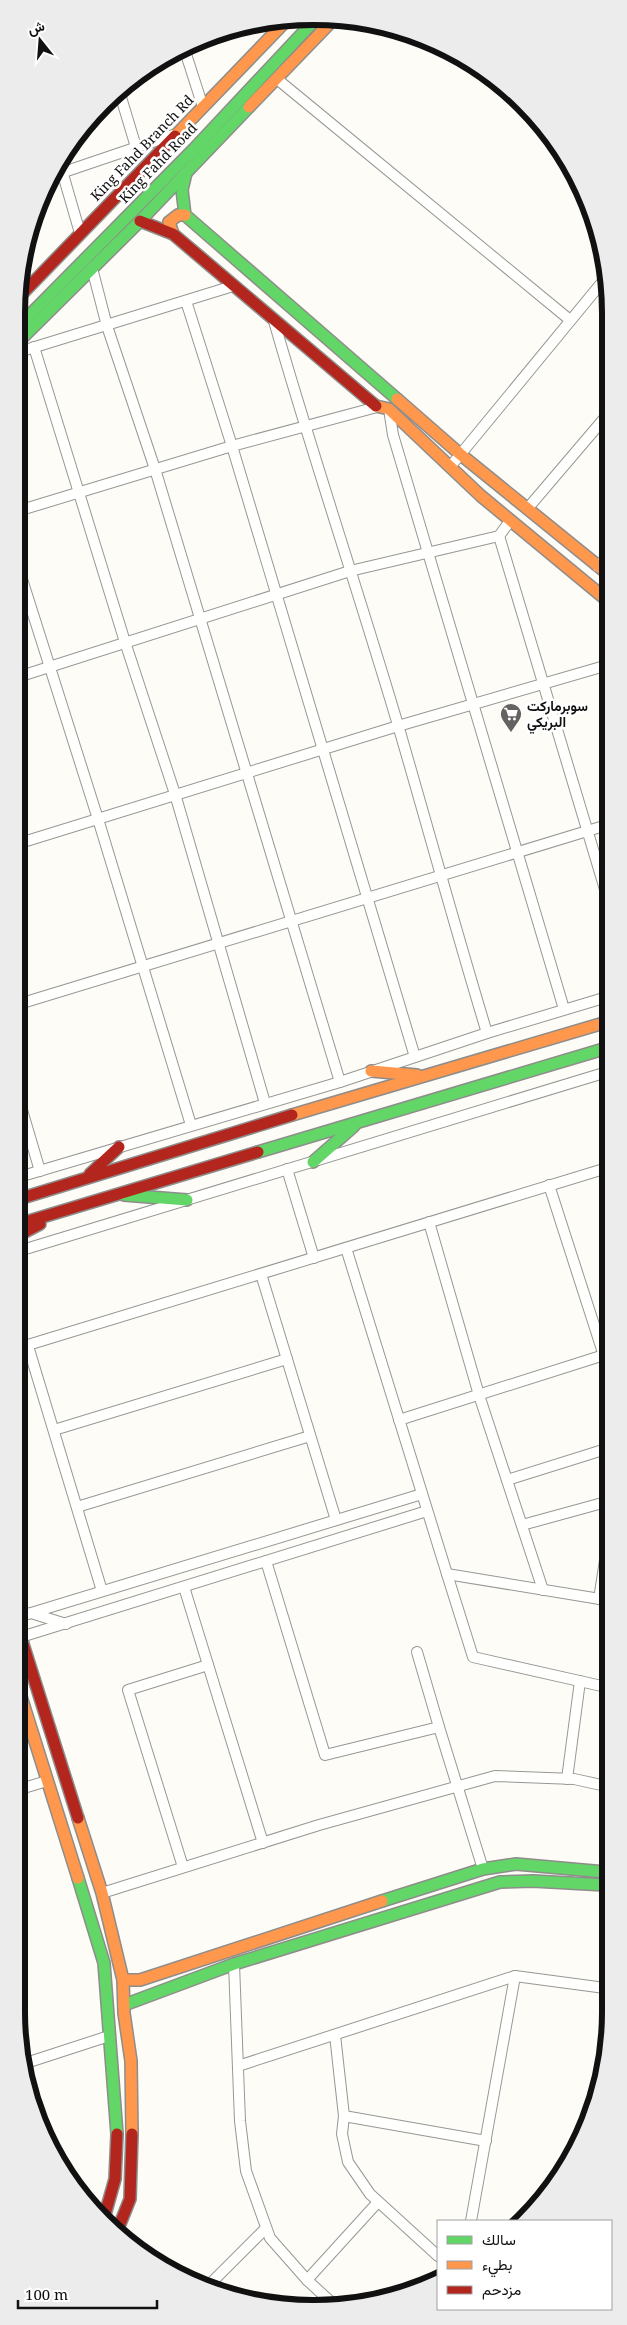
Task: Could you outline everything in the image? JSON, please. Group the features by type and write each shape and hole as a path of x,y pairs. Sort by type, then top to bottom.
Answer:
{"main road":[{"name":"King Fahd Road","path":"25,320 194,149 310,25"},
{"name":"King Fahd Road","path":"25,305 294,26"},
{"path":"25,335 140,221 328,26"},
{"name":"King Fahd Branch Rd","path":"26,289 280,27"},
{"path":"185,216 182,190 186,173"},
{"path":"173,234 169,222 178,215 185,216 460,454 602,570"},
{"path":"140,221 173,234 377,407 389,409 510,521 602,596"},
{"path":"25,1197 425,1075 602,1023"},
{"path":"25,1222 602,1049"},
{"path":"371,1071 425,1075"},
{"path":"313,1162 358,1122"},
{"path":"86,1177 119,1147"},
{"path":"116,1195 188,1200"},
{"path":"25,1232 68,1209"},
{"path":"25,1648 102,1893 123,1980 131,2060 132,2177 130,2199 120,2225"},
{"path":"25,1709 104,1962 117,2134 115,2179 106,2212"},
{"path":"123,1980 140,1980 178,1966 483,1869 516,1864 602,1872"},
{"path":"124,2005 234,1964 500,1882 533,1881 602,1885"}],"street":[{"path":"187,54 203,107"},
{"path":"277,80 570,320"},
{"path":"121,98 136,148"},
{"path":"64,170 177,134"},
{"path":"61,176 80,233"},
{"path":"92,268 106,326 155,468 340,1082"},
{"path":"450,467 600,284"},
{"path":"25,350 233,286"},
{"path":"186,301 232,446 415,1057"},
{"path":"274,321 304,426 398,726 487,1033"},
{"path":"34,347 80,491 125,642 175,794 265,1102"},
{"path":"25,509 155,468 377,407"},
{"path":"389,409 393,435 564,1010"},
{"path":"528,508 602,421"},
{"path":"25,674 350,571 499,536 510,521"},
{"path":"499,536 602,878"},
{"path":"598,567 602,562"},
{"path":"25,589 48,667 98,819 191,1125"},
{"path":"25,842 322,749 602,667"},
{"path":"25,1002 602,827"},
{"path":"25,1175 265,1102 340,1082 487,1033 602,999"},
{"path":"25,1249 287,1169 602,1076"},
{"path":"25,1120 40,1171"},
{"path":"287,1169 314,1258"},
{"path":"25,1346 602,1170"},
{"path":"549,1186 602,1343"},
{"path":"429,1222 480,1394 543,1590"},
{"path":"346,1248 473,1657 602,1686"},
{"path":"261,1274 336,1520"},
{"path":"25,1352 54,1430 102,1591"},
{"path":"399,1420 602,1356"},
{"path":"54,1430 286,1359"},
{"path":"77,1507 310,1436"},
{"path":"507,1480 602,1450"},
{"path":"25,1614 422,1494"},
{"path":"522,1525 602,1503"},
{"path":"25,1637 427,1510"},
{"path":"266,1561 325,1755 439,1726"},
{"path":"447,1574 602,1599"},
{"path":"184,1587 263,1843"},
{"path":"30,1613 66,1624"},
{"path":"417,1652 483,1869"},
{"path":"183,1867 128,1690 208,1665"},
{"path":"567,1779 580,1681"},
{"path":"102,1893 263,1843 495,1776 567,1779 602,1785"},
{"path":"25,1788 47,1781"},
{"path":"234,1964 240,2121 246,2171 270,2238 307,2280 328,2299"},
{"path":"238,2066 515,1976 602,1988"},
{"path":"471,2220 515,1976"},
{"path":"335,2035 344,2116 342,2134 348,2162 370,2194 437,2255"},
{"path":"30,2062 109,2036"},
{"path":"344,2116 486,2141"},
{"path":"307,2280 378,2202"},
{"path":"213,2282 266,2228"}],"traffic: fast":[{"path":"25,320 194,149 310,25"},
{"path":"25,335 140,221 249,107"},
{"path":"186,173 182,190 185,215 397,399"},
{"path":"258,1152 602,1049"},
{"path":"313,1162 354,1126"},
{"path":"124,1195 187,1200"},
{"path":"382,1901 483,1869 516,1864 602,1872"},
{"path":"78,1878 104,1963 117,2134"},
{"path":"124,2005 234,1964 500,1882 533,1881 602,1885"}],"traffic: slow":[{"path":"249,107 327,26"},
{"path":"175,136 280,27"},
{"path":"173,234 169,222 178,215 185,215"},
{"path":"397,399 460,454 602,569"},
{"path":"376,406 389,409 481,496 602,596"},
{"path":"292,1115 602,1023"},
{"path":"371,1071 417,1075"},
{"path":"25,1709 78,1878"},
{"path":"78,1818 102,1893 123,1980 124,2013 131,2061 132,2134"},
{"path":"123,1980 140,1980 382,1901"}],"traffic: jam":[{"path":"26,290 175,136"},
{"path":"140,221 173,234 376,406"},
{"path":"25,1197 292,1115"},
{"path":"90,1174 119,1147"},
{"path":"25,1222 258,1152"},
{"path":"25,1232 40,1224"},
{"path":"25,1650 78,1818"},
{"path":"106,2212 115,2179 117,2134"},
{"path":"120,2225 130,2199 132,2134"}],"place":[{"name":"سوبرماركت البريكي","path":"511,733"}]}
